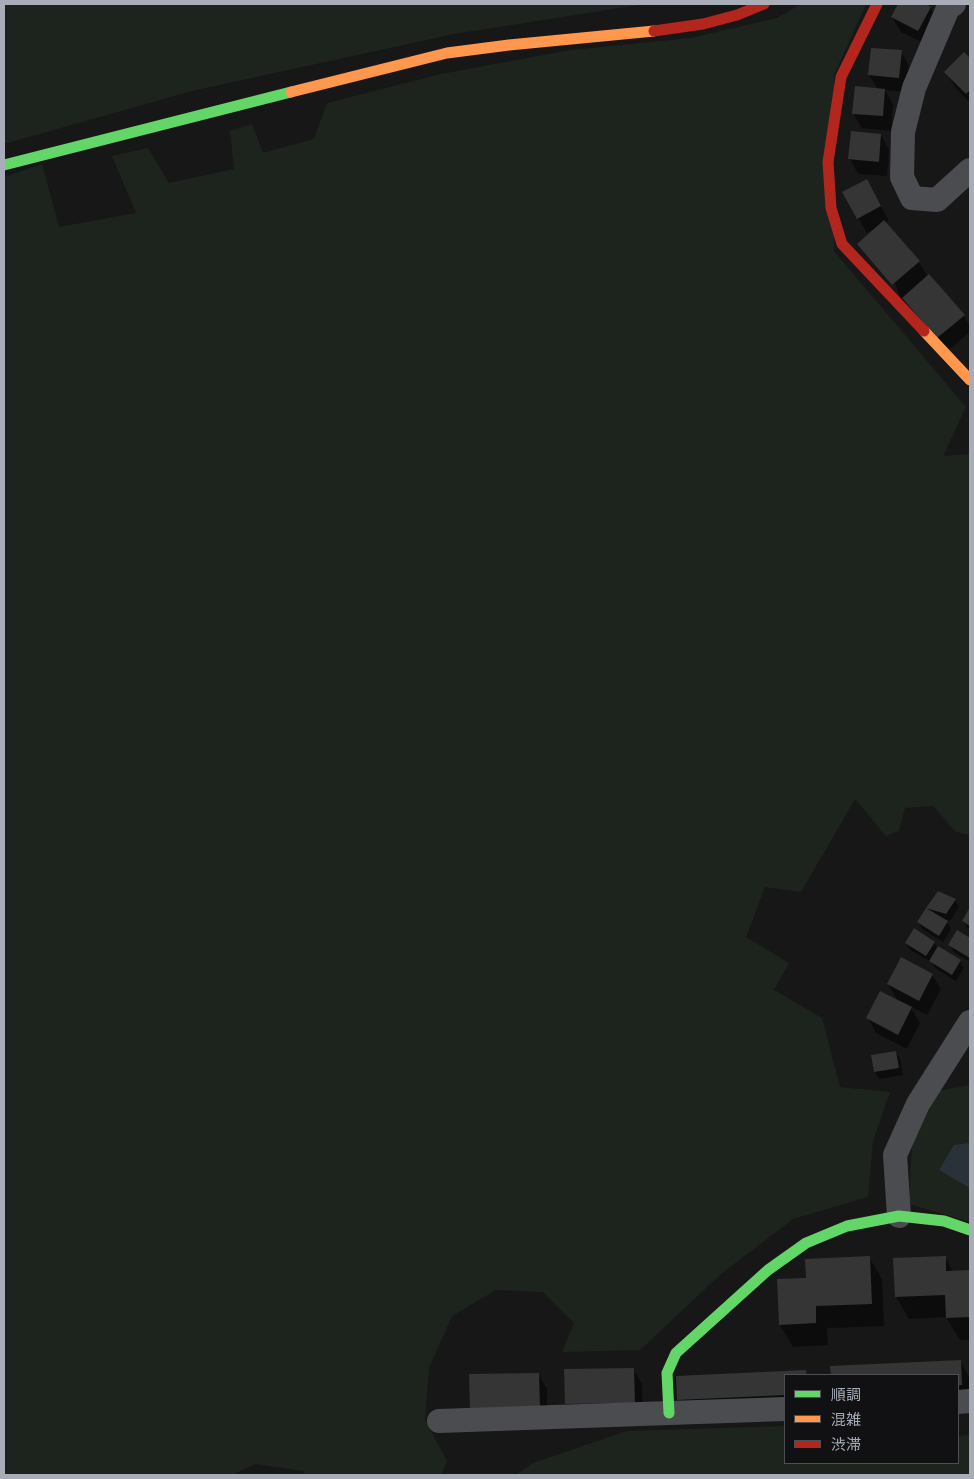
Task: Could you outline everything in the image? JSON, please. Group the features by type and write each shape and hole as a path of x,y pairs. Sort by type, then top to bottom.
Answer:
{"street":[{"path":"4,165 447,54 509,45 670,30 703,24 764,4"},
{"path":"877,4 841,78 828,162 830,208 842,244 970,380"},
{"path":"954,4 948,8 914,88 903,132 902,178 912,198 937,200 970,170"},
{"path":"899,1216 895,1155 918,1104 970,1022"},
{"path":"669,1413 667,1373 676,1353 768,1270 806,1243 847,1226 899,1216 944,1221 970,1230"},
{"path":"439,1420 784,1409"}],"shaded area":[{"path":"4,4 645,4 454,34 192,91 4,144"},
{"path":"801,4 866,4 834,75 834,251 966,407 943,456 970,454 970,835 956,832 933,806 905,808 899,831 886,836 855,799 801,892 765,887 746,937 789,963 774,990 822,1018 840,1087 890,1092 873,1141 868,1197 793,1219 721,1274 640,1350 562,1352 574,1323 543,1292 496,1290 452,1316 429,1368 425,1420 447,1461 441,1475 306,1475 303,1471 256,1464 231,1475 4,1475 4,177 42,164 59,227 136,213 112,156 148,148 169,183 234,169 230,131 252,124 263,153 314,139 327,103 441,74 571,50 690,38 777,18"},
{"path":"970,1085 970,1222 909,1204 912,1144 938,1091"},
{"path":"970,1143 970,1188 939,1170 954,1145"},
{"path":"784,1426 784,1464 959,1464 959,1437 970,1434 970,1475 516,1475 533,1463 627,1431"}],"building":[{"path":"898,4 926,4 931,7 918,31 891,17"},
{"path":"871,48 902,50 899,78 868,75"},
{"path":"964,52 970,58 970,90 966,94 944,72"},
{"path":"855,86 885,89 883,116 852,114"},
{"path":"851,131 881,134 879,162 848,159"},
{"path":"867,179 881,206 857,219 842,192"},
{"path":"884,220 920,261 892,285 857,244"},
{"path":"929,274 965,315 937,338 902,298"},
{"path":"938,891 956,899 946,914 926,908"},
{"path":"970,907 970,926 962,921"},
{"path":"926,908 948,921 939,936 917,922"},
{"path":"914,928 935,942 926,956 905,943"},
{"path":"957,930 970,938 970,958 948,945"},
{"path":"938,946 961,960 952,975 929,961"},
{"path":"901,957 933,974 919,1001 887,984"},
{"path":"880,991 912,1007 898,1035 866,1018"},
{"path":"896,1051 899,1068 874,1072 871,1055"},
{"path":"870,1256 872,1304 816,1306 816,1323 779,1325 777,1279 806,1278 805,1259"},
{"path":"946,1256 946,1271 970,1270 970,1317 946,1318 945,1295 895,1297 893,1258"},
{"path":"961,1360 962,1385 959,1385 959,1374 831,1374 830,1366"},
{"path":"634,1368 635,1403 565,1404 564,1369"},
{"path":"806,1370 807,1374 784,1374 784,1395 677,1400 676,1376"},
{"path":"539,1373 540,1408 470,1409 469,1374"}],"traffic: fast":[{"path":"4,165 291,92"},
{"path":"669,1413 667,1373 676,1353 768,1270 806,1243 847,1226 899,1216 944,1221 970,1230"}],"traffic: slow":[{"path":"291,92 447,53 654,31"},
{"path":"924,331 970,380"}],"traffic: jam":[{"path":"654,31 703,24 737,15 764,4"},
{"path":"877,4 841,77 828,162 831,208 842,244 924,331"}]}
